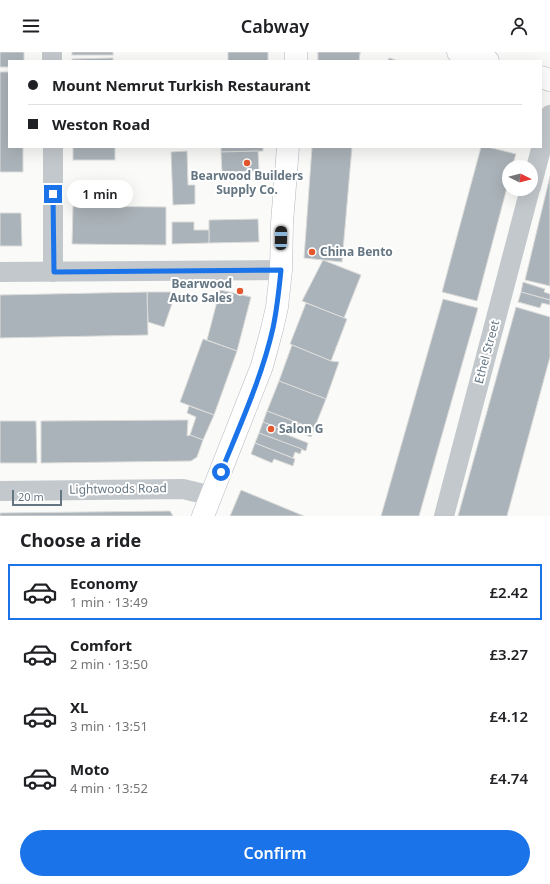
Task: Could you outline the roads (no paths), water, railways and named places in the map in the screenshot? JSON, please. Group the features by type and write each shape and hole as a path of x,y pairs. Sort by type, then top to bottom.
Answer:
{"main road":[{"path":"458,52 485,60"},
{"path":"203,516 262,366 272,329 277,307 281,270 282,224 288,148"}],"street":[{"name":"Ethel Street","path":"542,146 550,115"},
{"path":"53,148 54,272"},
{"name":"Ethel Street","path":"538,161 541,148"},
{"name":"Ethel Street","path":"444,516 529,196"},
{"path":"0,272 281,270"},
{"name":"Lightwoods Road","path":"0,491 183,489 212,496"}],"place":[{"name":"Bearwood Builders Supply Co.","path":"247,163"},
{"name":"China Bento","path":"312,252"},
{"name":"Bearwood Auto Sales","path":"240,291"},
{"name":"Salon G","path":"271,429"}]}
